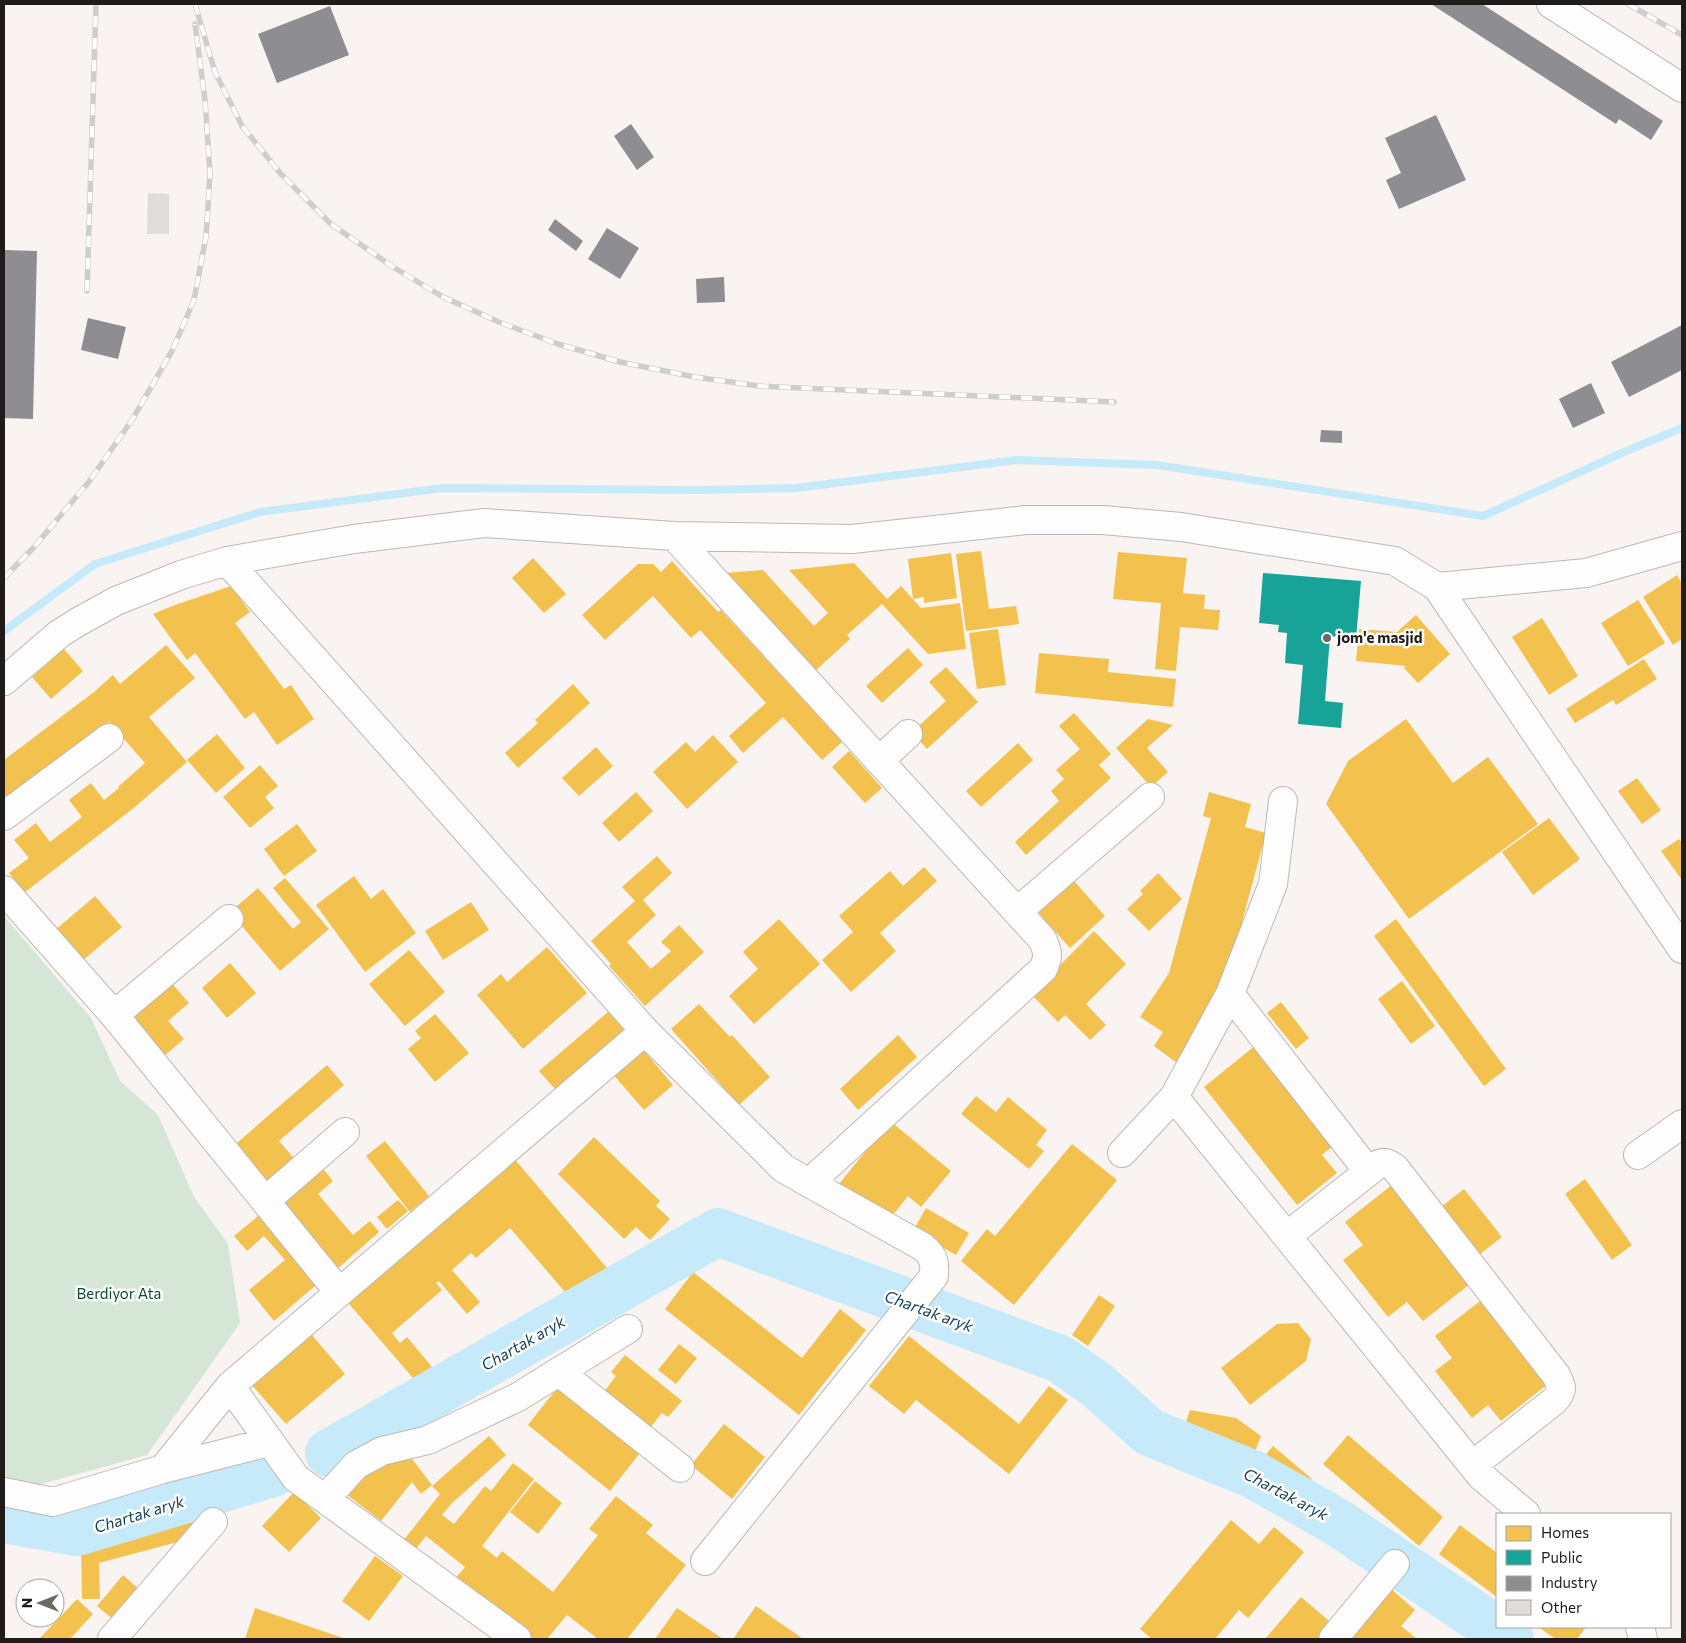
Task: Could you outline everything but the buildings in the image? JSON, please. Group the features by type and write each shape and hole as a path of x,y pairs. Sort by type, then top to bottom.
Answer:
{"street":[{"path":"1551,4 1682,88"},
{"path":"4,681 59,634 116,600 181,575 227,561 354,539 484,523 674,536 852,538 1026,520 1103,520 1181,527 1395,561 1437,587 1682,949"},
{"path":"674,536 1042,939 1048,949 1048,960 1043,969 809,1183"},
{"path":"1437,587 1586,573 1682,546"},
{"path":"227,561 645,1031 783,1168 923,1247 931,1254 935,1264 934,1276 705,1561"},
{"path":"879,761 908,734"},
{"path":"4,816 109,738"},
{"path":"1017,912 1150,797"},
{"path":"1122,1153 1174,1097 1230,994 1273,884 1283,802"},
{"path":"4,890 114,1015 339,1292"},
{"path":"114,1015 229,920"},
{"path":"1230,994 1368,1171"},
{"path":"162,1469 230,1386 645,1031"},
{"path":"1174,1097 1481,1476 1525,1513"},
{"path":"1638,1156 1682,1124"},
{"path":"265,1201 345,1132"},
{"path":"1287,1236 1368,1171 1383,1162 1394,1168 1556,1375 1562,1386 1560,1394 1554,1401 1473,1466"},
{"path":"325,1499 356,1466 382,1450 428,1440 518,1398 628,1329"},
{"path":"559,1372 680,1468"},
{"path":"230,1386 296,1478 517,1639"},
{"path":"4,1492 53,1502 162,1469 269,1442"},
{"path":"112,1639 213,1522"},
{"path":"1333,1639 1395,1564"}],"green space":[{"name":"Berdiyor Ata","path":"4,916 91,1018 120,1081 158,1115 194,1197 228,1244 240,1323 147,1455 38,1485 4,1478"}],"waterway":[{"path":"4,631 95,564 260,512 443,488 698,490 796,488 1017,460 1157,465 1483,516 1624,452 1682,428"},
{"name":"Chartak aryk","path":"329,1453 718,1232 1060,1359 1097,1385 1149,1432 1252,1474 1337,1522 1510,1639"},
{"name":"Chartak aryk","path":"4,1519 77,1532 273,1473"}],"railway":[{"path":"87,291 96,4"},
{"path":"195,4 215,72 242,126 281,174 331,224 393,267 443,297 499,322 558,344 620,362 695,377 759,386 1114,402"},
{"path":"1628,4 1682,35"},
{"path":"4,578 34,547 88,483 132,420 172,351 194,300 206,237 210,174 205,100 195,24"}],"place":[{"name":"jom'e masjid","path":"1327,638"}]}
